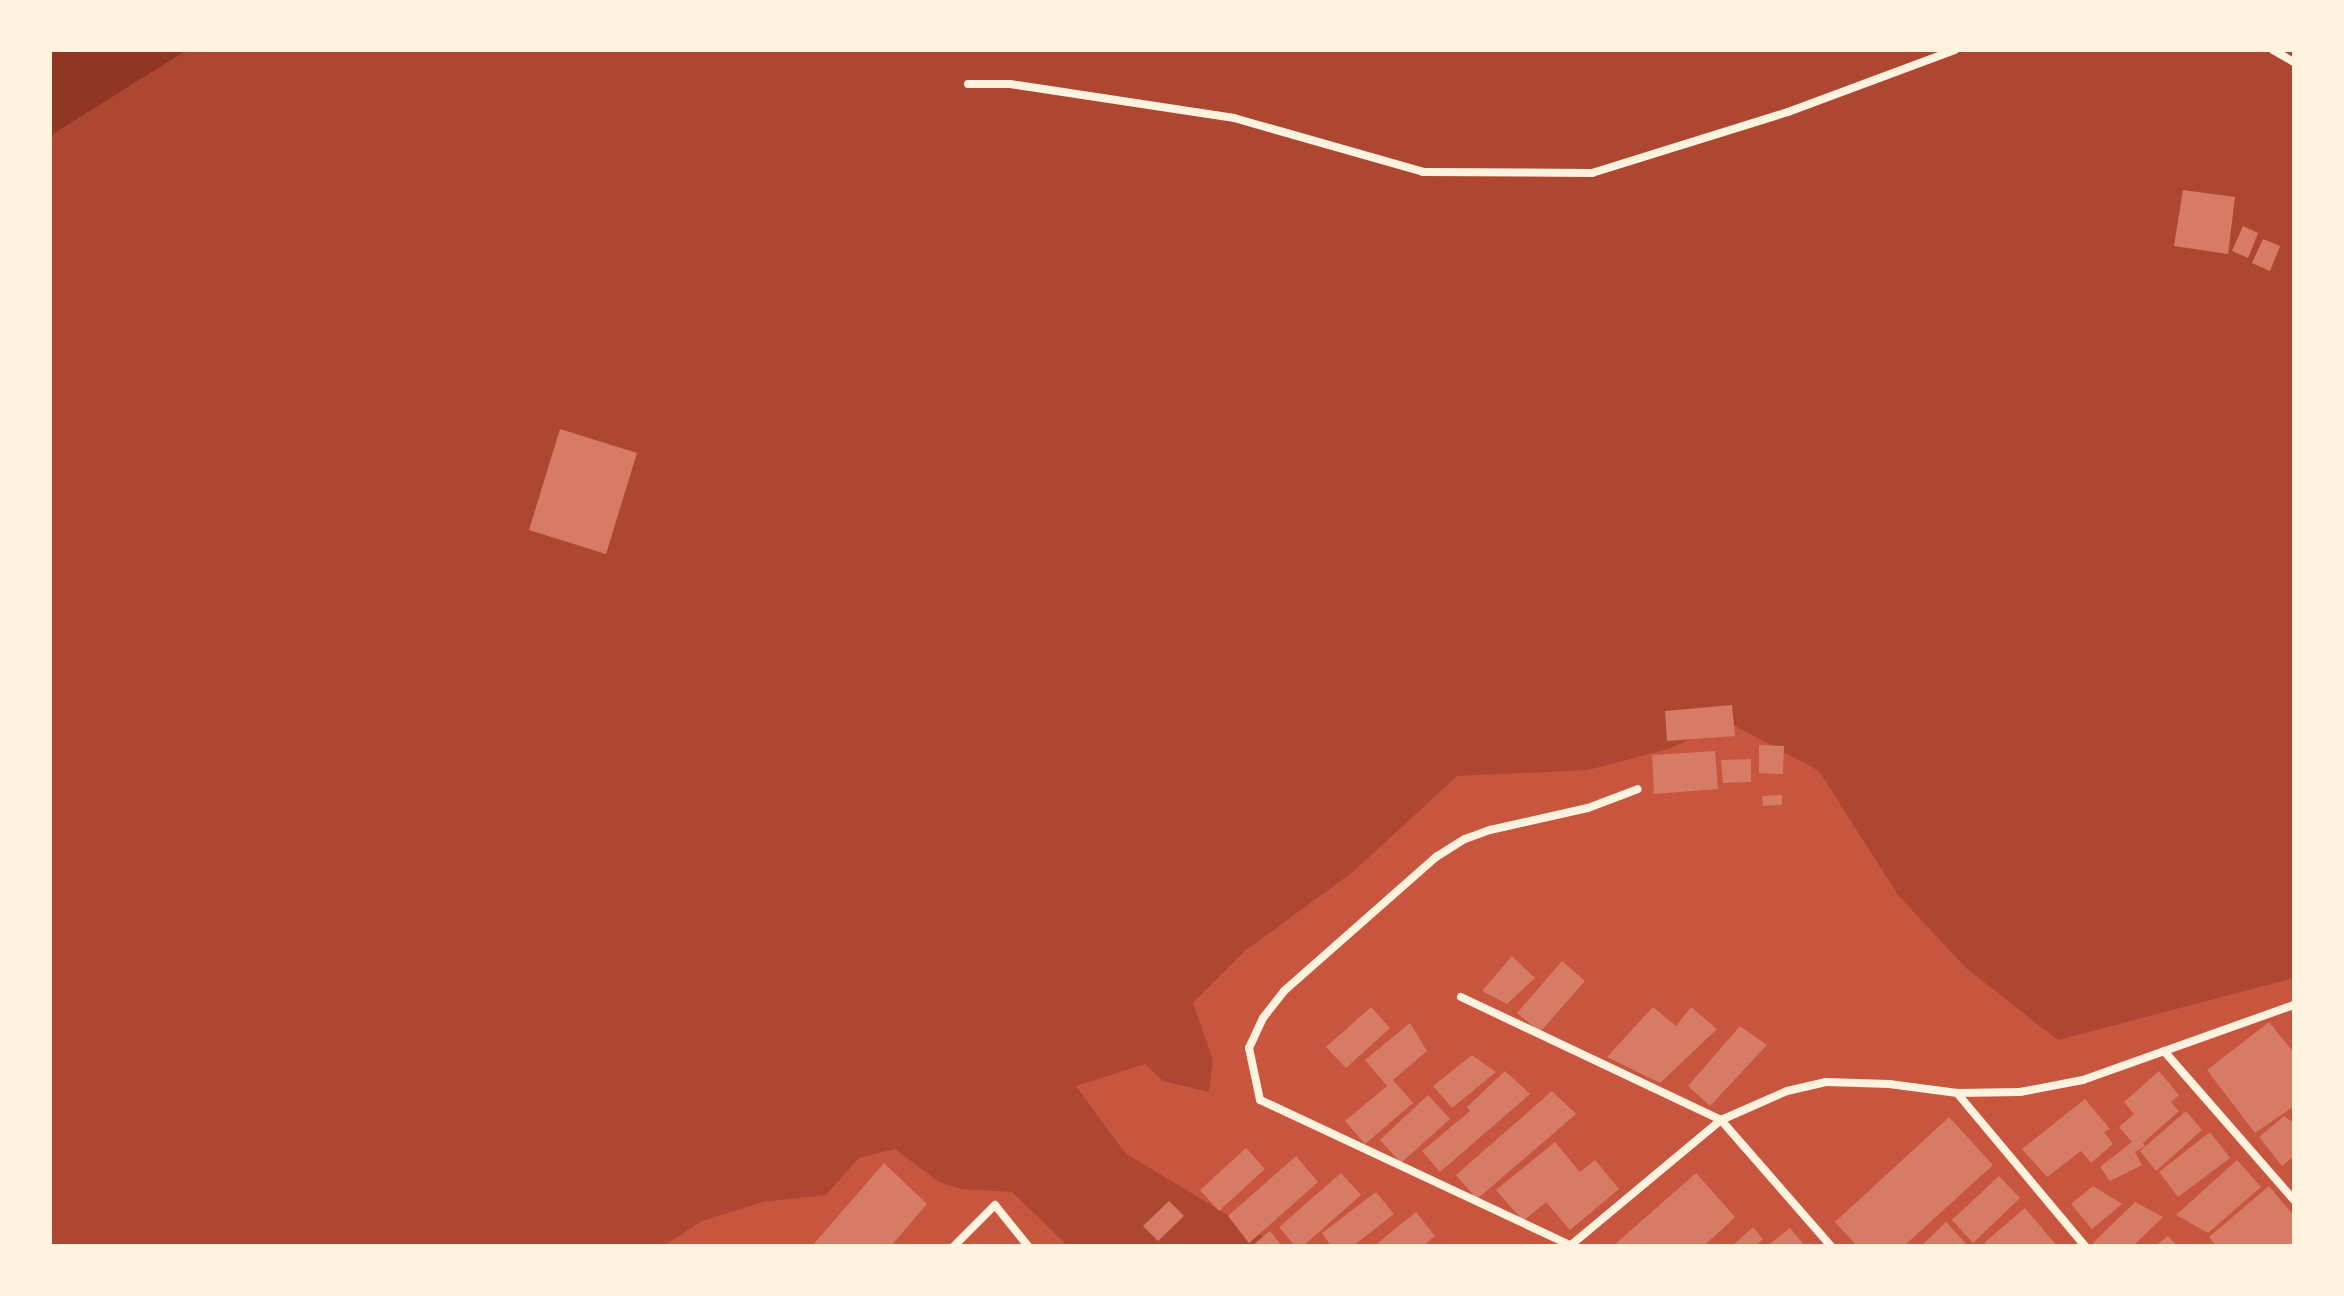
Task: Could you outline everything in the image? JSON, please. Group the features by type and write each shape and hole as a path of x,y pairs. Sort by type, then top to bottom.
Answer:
{"street":[{"path":"968,84 1010,84 1234,118 1423,172 1592,173 1788,112 1955,50"},
{"path":"2273,50 2294,62"},
{"path":"1638,789 1588,808 1490,830 1465,839 1436,857 1284,991 1263,1018 1249,1048 1260,1100 1572,1246 1721,1120 1787,1091 1826,1082 1889,1084 1957,1093 2020,1092 2067,1083 2294,1005"},
{"path":"1461,997 1721,1120 1831,1246"},
{"path":"2164,1051 2294,1200"},
{"path":"1957,1093 2085,1246"},
{"path":"954,1246 995,1205 1028,1246"}],"shaded area":[{"path":"50,50 187,50 50,136"},
{"path":"187,50 2294,50 2294,978 2058,1040 1966,968 1898,895 1819,771 1728,722 1668,749 1588,770 1457,776 1354,871 1246,950 1193,1003 1213,1060 1209,1092 1163,1081 1145,1064 1076,1086 1125,1153 1279,1246 1068,1246 1012,1192 962,1189 939,1182 895,1149 859,1158 826,1195 763,1202 702,1221 663,1246 50,1246 50,136"}],"building":[{"path":"2183,190 2235,197 2228,254 2174,246"},
{"path":"2243,226 2258,233 2248,258 2232,251"},
{"path":"2263,239 2280,246 2270,271 2252,263"},
{"path":"560,429 637,453 606,554 529,530"},
{"path":"1732,705 1735,736 1667,741 1665,711"},
{"path":"1759,745 1784,746 1783,774 1759,773"},
{"path":"1715,751 1718,789 1654,794 1652,755"},
{"path":"1751,759 1751,782 1723,783 1721,760"},
{"path":"1782,795 1782,805 1763,806 1762,796"},
{"path":"1512,956 1535,978 1507,1004 1482,991"},
{"path":"1562,961 1585,981 1540,1032 1517,1013"},
{"path":"1371,1007 1390,1028 1346,1068 1326,1047"},
{"path":"1653,1007 1676,1026 1691,1007 1717,1029 1660,1083 1607,1057"},
{"path":"2269,1022 2294,1053 2294,1106 2255,1133 2207,1070"},
{"path":"1410,1023 1427,1051 1393,1080 1413,1103 1365,1144 1345,1121 1387,1086 1365,1060"},
{"path":"1740,1026 1767,1045 1710,1106 1688,1086"},
{"path":"1472,1055 1496,1072 1452,1108 1433,1086"},
{"path":"1505,1071 1530,1094 1440,1172 1422,1151 1470,1111 1467,1107"},
{"path":"2159,1071 2179,1095 2171,1102 2179,1111 2143,1143 2145,1146 2135,1152 2142,1165 2110,1181 2100,1167 2132,1142 2119,1127 2134,1114 2124,1102"},
{"path":"1552,1091 1576,1114 1477,1199 1456,1175"},
{"path":"1428,1095 1450,1119 1401,1163 1380,1140"},
{"path":"2085,1099 2110,1129 2104,1132 2113,1144 2091,1163 2081,1151 2047,1177 2022,1149"},
{"path":"2186,1111 2202,1130 2156,1171 2140,1151"},
{"path":"2284,1116 2294,1123 2294,1156 2282,1166 2259,1137"},
{"path":"1949,1117 1993,1165 1904,1246 1857,1246 1835,1222"},
{"path":"2210,1132 2230,1158 2178,1197 2159,1172"},
{"path":"1555,1142 1580,1172 1595,1160 1619,1189 1570,1230 1546,1202 1523,1221 1496,1190"},
{"path":"1246,1148 1265,1169 1219,1211 1200,1190"},
{"path":"1296,1156 1318,1182 1249,1243 1228,1216"},
{"path":"2237,1160 2261,1187 2208,1233 2176,1215"},
{"path":"884,1163 927,1204 891,1246 812,1246"},
{"path":"1341,1173 1361,1195 1303,1246 1295,1246 1279,1227"},
{"path":"1696,1173 1735,1217 1715,1236 1703,1246 1613,1246"},
{"path":"1999,1176 2020,1198 1973,1243 1952,1220"},
{"path":"2093,1186 2122,1204 2092,1229 2071,1204"},
{"path":"2269,1186 2294,1216 2294,1246 2216,1246 2209,1237"},
{"path":"1376,1192 1394,1214 1353,1246 1331,1246 1322,1233"},
{"path":"1169,1201 1184,1216 1158,1241 1143,1226"},
{"path":"2135,1202 2163,1217 2133,1246 2095,1246 2093,1243"},
{"path":"2025,1208 2057,1246 1986,1246 1985,1242"},
{"path":"1416,1212 1435,1236 1423,1246 1374,1246"},
{"path":"1946,1222 1968,1246 1921,1246"},
{"path":"1753,1227 1763,1239 1755,1246 1732,1246"},
{"path":"1790,1228 1805,1246 1767,1246"},
{"path":"1270,1231 1282,1246 1252,1246"},
{"path":"2168,1236 2177,1246 2155,1246"}]}
